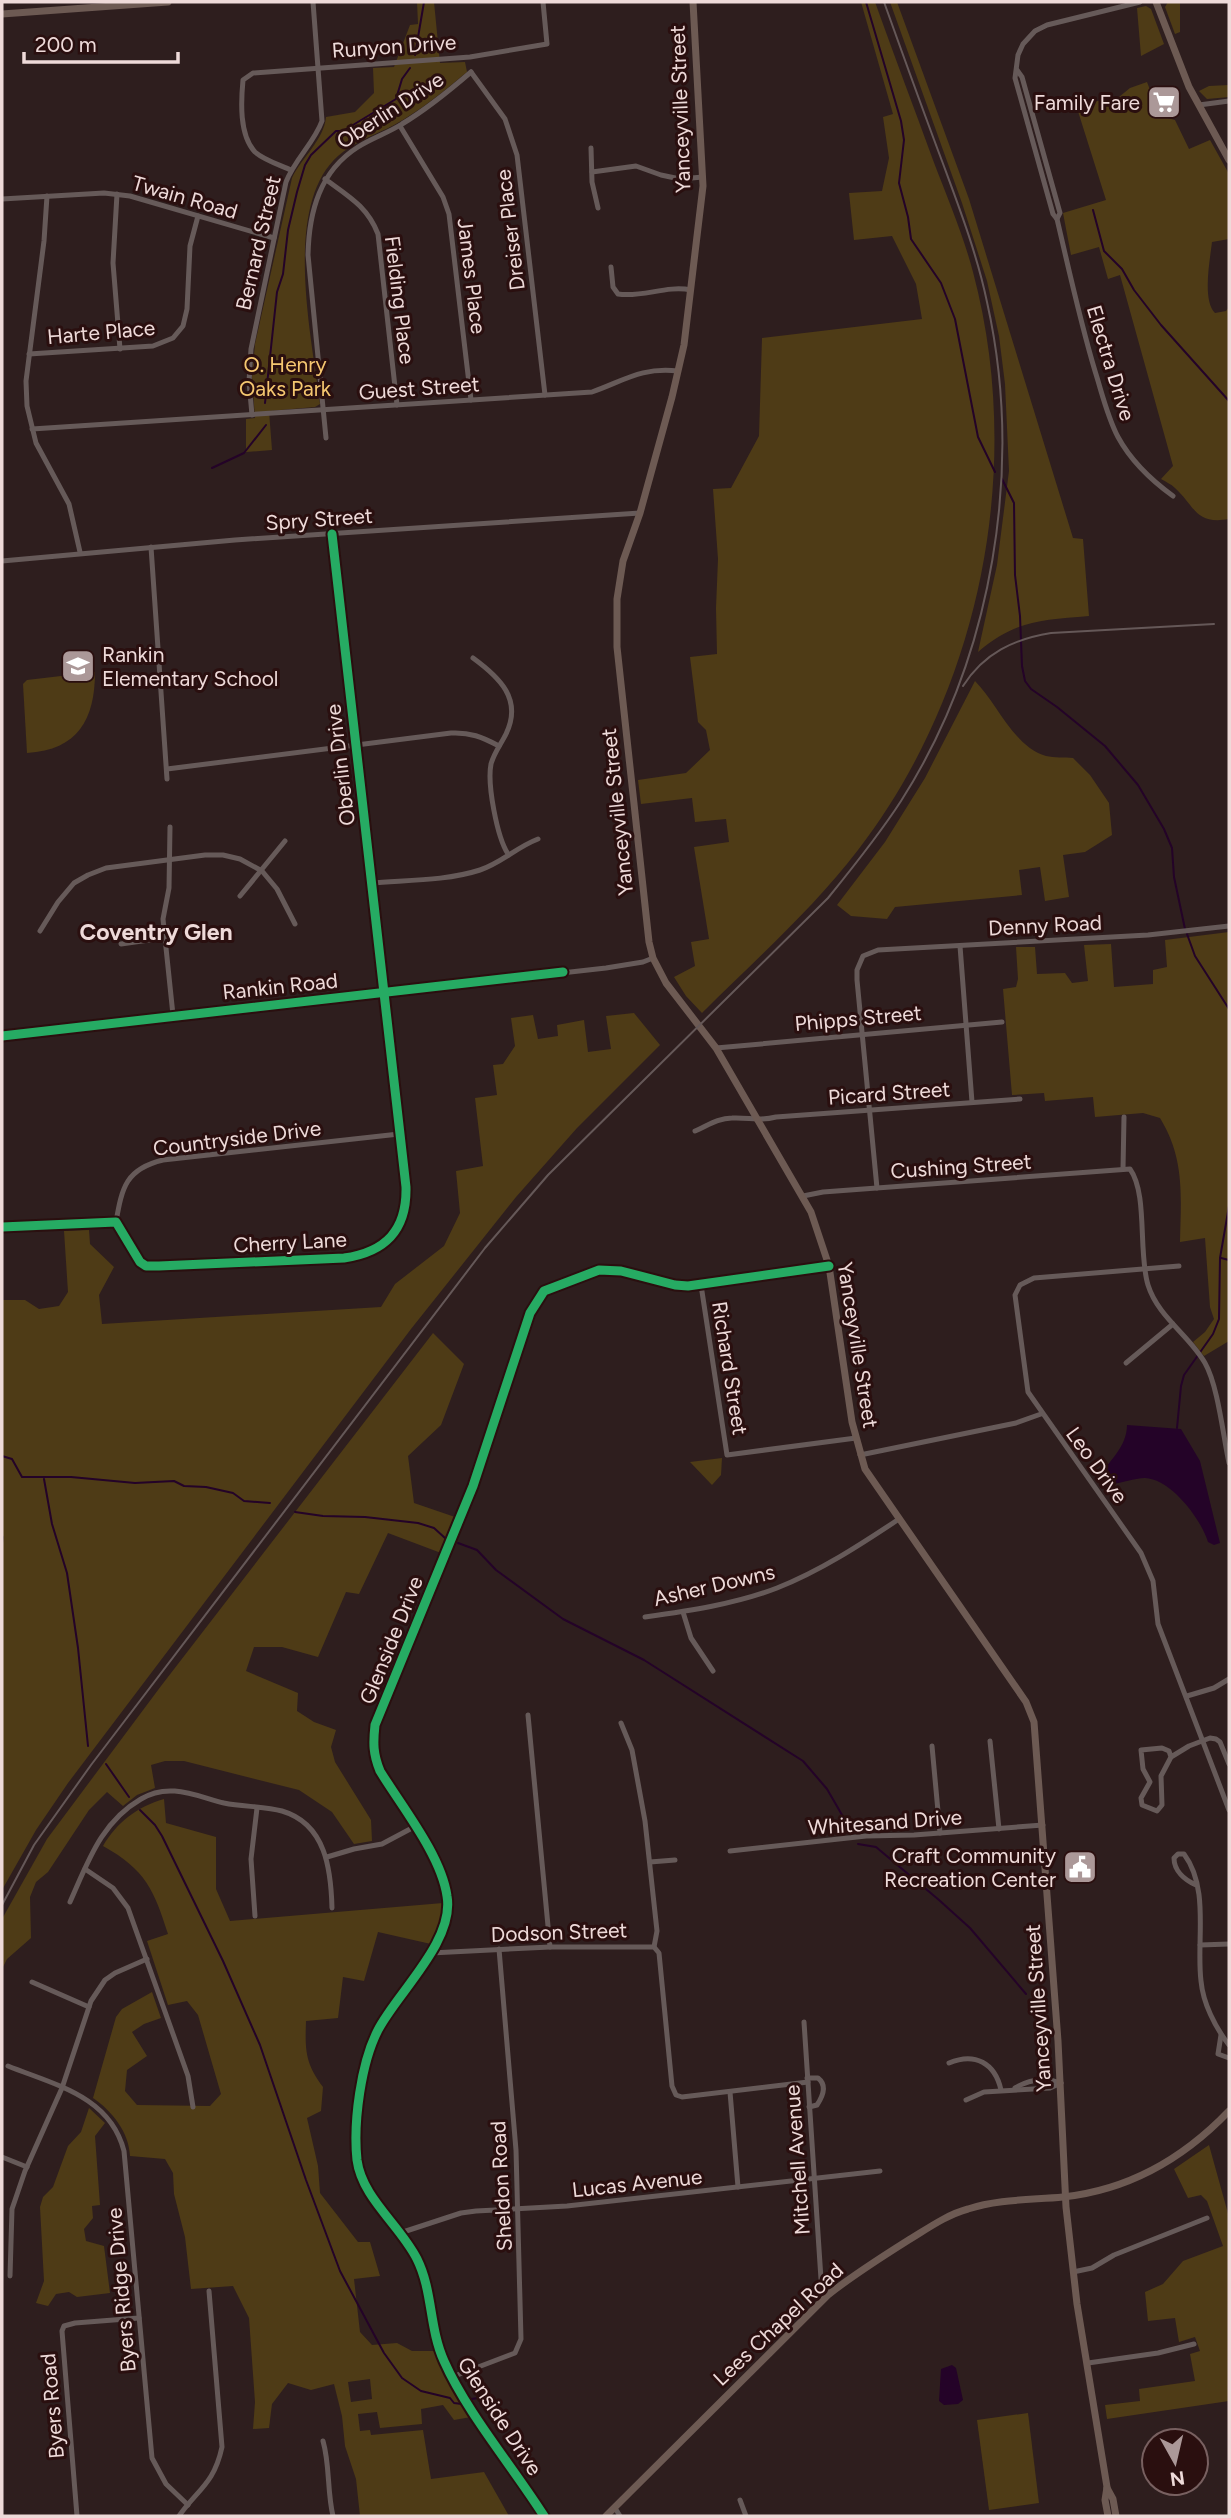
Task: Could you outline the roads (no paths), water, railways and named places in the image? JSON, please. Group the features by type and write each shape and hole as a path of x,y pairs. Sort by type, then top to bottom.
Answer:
{"main road":[{"path":"2,13 167,2"},
{"name":"Yanceyville Street","path":"692,2 703,177 691,290 678,371 623,561 617,599 617,647 632,807 649,942 653,958 667,983 716,1048 811,1212 829,1266 856,1438 865,1469 1026,1702 1035,1728 1061,2083 1065,2197 1073,2272 1107,2487 1105,2500 1108,2516"},
{"path":"1156,2 1182,71 1229,160"},
{"name":"Lees Chapel Road","path":"606,2516 828,2295 863,2269 960,2211 994,2203 1065,2197 1106,2188 1162,2165 1202,2138 1229,2111"},
{"name":"Yanceyville Street","path":"1107,2487 1113,2499 1116,2516"}],"street":[{"name":"Bernard Street","path":"252,415 249,382 251,349 274,238 291,170 322,121 313,2"},
{"name":"Runyon Drive","path":"291,170 256,152 246,135 243,80 253,73 470,57 547,44 543,2"},
{"name":"Electra Drive","path":"1140,2 1039,28 1027,38 1020,49 1015,78 1053,214 1058,219 1074,297 1114,427 1136,462 1173,496"},
{"name":"Oberlin Drive","path":"326,438 308,255 308,234 317,198 325,179 341,160 359,146 400,126 429,107 471,72 470,57"},
{"name":"Dreiser Place","path":"471,72 505,119 517,155 545,395"},
{"path":"1199,105 1229,101"},
{"name":"James Place","path":"400,126 443,197 449,214 471,400"},
{"path":"591,148 597,208"},
{"path":"592,172 636,166 661,176 680,179 703,177"},
{"name":"Fielding Place","path":"325,179 364,208 378,234 397,405"},
{"path":"117,194 113,264 120,349"},
{"name":"Twain Road","path":"2,199 117,194 274,238"},
{"path":"47,196 26,382 27,406 36,443 69,504 80,552"},
{"name":"Harte Place","path":"29,354 120,349 164,343 173,338 183,326 187,309 190,246 198,216"},
{"path":"611,267 613,287 618,294 629,296 666,288 691,290"},
{"name":"Guest Street","path":"32,429 592,392 644,371 678,371"},
{"name":"Spry Street","path":"2,561 80,552 639,513"},
{"name":"Oberlin Drive","path":"332,534 383,992"},
{"path":"151,547 167,779"},
{"path":"473,657 496,674 509,696 511,718 491,765 498,836 508,854"},
{"path":"167,769 466,732 481,736 499,747"},
{"path":"170,827 171,859 163,939 173,1015"},
{"path":"371,883 481,870 538,839"},
{"path":"240,896 285,841"},
{"path":"40,931 74,883 88,875 106,868 223,855 240,859 262,871 277,890 295,924"},
{"name":"Denny Road","path":"863,1033 858,970 863,956 878,950 1172,934 1229,926"},
{"path":"121,944 163,939"},
{"path":"960,946 972,1102"},
{"name":"Rankin Road","path":"2,1036 606,968 653,958"},
{"name":"Cherry Lane","path":"116,1222 134,1255 146,1266 363,1255 387,1241 404,1214 406,1187 383,992"},
{"name":"Phipps Street","path":"716,1048 1002,1022"},
{"path":"863,1033 877,1188"},
{"name":"Picard Street","path":"695,1131 715,1121 730,1118 760,1121 776,1117 1020,1099"},
{"path":"1124,1117 1123,1169 1130,1169 1138,1189 1144,1269 1154,1300 1205,1364 1229,1463"},
{"name":"Countryside Drive","path":"116,1222 120,1196 126,1182 148,1164 163,1160 399,1134"},
{"name":"Cushing Street","path":"803,1196 1123,1169"},
{"path":"2,1227 116,1222"},
{"name":"Glenside Drive","path":"544,2516 452,2377 434,2333 427,2288 420,2268 400,2233 369,2191 360,2172 357,2137 368,2052 379,2028 431,1953 447,1915 448,1899 436,1864 374,1758 372,1748 375,1725 472,1489 530,1313 544,1292 599,1270 621,1271 675,1285 701,1285 829,1266"},
{"name":"Leo Drive","path":"1179,1266 1034,1278 1020,1285 1015,1295 1028,1392 1141,1553 1153,1581 1158,1624 1229,1810"},
{"name":"Richard Street","path":"701,1285 727,1455 856,1438"},
{"path":"1126,1363 1173,1324"},
{"path":"860,1455 1016,1423 1041,1414"},
{"name":"Asher Downs","path":"645,1617 683,1612 780,1587 855,1549 898,1519"},
{"path":"683,1612 691,1638 713,1671"},
{"path":"1187,1696 1214,1688 1229,1679"},
{"path":"528,1715 550,1947"},
{"path":"621,1723 632,1750 650,1862 657,1931 654,1947"},
{"path":"1171,1757 1170,1751 1162,1748 1141,1750 1143,1769 1150,1782 1141,1798 1142,1805 1157,1811 1162,1805 1161,1776 1171,1757 1203,1741 1210,1738 1220,1742 1229,1764"},
{"path":"990,1741 999,1829"},
{"path":"932,1746 940,1833"},
{"path":"1148,1777 1161,1776"},
{"path":"70,1902 100,1837 114,1820 128,1807 152,1794 175,1790 237,1806 282,1811 303,1823 312,1831 327,1857 331,1874 332,1908"},
{"path":"1224,1796 1229,1790"},
{"path":"255,1916 251,1859 257,1808"},
{"name":"Whitesand Drive","path":"730,1851 866,1836 1043,1825"},
{"path":"327,1857 383,1844 414,1827"},
{"path":"1196,1885 1185,1880 1174,1865 1174,1858 1178,1854 1184,1854 1192,1865 1196,1885 1200,1911 1202,1989 1209,2009 1229,2045"},
{"path":"650,1862 675,1860"},
{"path":"85,1869 105,1881 128,1908 188,2076 193,2107"},
{"path":"1200,1945 1229,1944"},
{"name":"Dodson Street","path":"431,1953 550,1947 654,1947 659,1953 673,2091 682,2097 807,2080"},
{"name":"Sheldon Road","path":"452,2377 515,2353 520,2345 522,2329 510,2070 499,1949"},
{"path":"10,2276 12,2209 27,2167 62,2088 89,2007 105,1980 147,1959"},
{"path":"32,1982 89,2007"},
{"name":"Mitchell Avenue","path":"804,2022 821,2279 828,2295"},
{"path":"1221,2033 1218,2054 1229,2058"},
{"path":"949,2063 959,2059 985,2063 998,2077 1000,2090"},
{"name":"Byers Ridge Drive","path":"8,2066 94,2103 109,2117 119,2134 124,2151 152,2458 166,2484 188,2505"},
{"path":"807,2080 818,2078 823,2084 820,2101 815,2107 809,2107"},
{"path":"1012,2090 1027,2081 1049,2079 1061,2083"},
{"path":"1035,2080 1036,2088"},
{"path":"967,2100 984,2092 1050,2088 1061,2083"},
{"path":"730,2092 738,2188"},
{"path":"2,2157 27,2167"},
{"name":"Lucas Avenue","path":"400,2233 461,2213 518,2210 738,2188 880,2171"},
{"path":"1073,2272 1092,2268 1114,2255 1207,2218"},
{"path":"2,2236 10,2237"},
{"path":"179,2516 213,2476 222,2447 209,2291"},
{"name":"Byers Road","path":"77,2516 62,2331 64,2326 75,2323 139,2318"},
{"path":"1088,2363 1158,2353 1194,2344"},
{"path":"323,2441 328,2458 329,2498 333,2516"},
{"path":"740,2500 746,2516"},
{"path":"615,2508 620,2516"}],"waterway":[{"path":"415,55 424,2"},
{"path":"866,2 901,121 904,140 899,183 911,239 941,283 955,319 978,437 995,472"},
{"path":"265,403 277,292 283,274 288,230 305,165 311,155 336,131 343,131 396,99 402,79 410,68"},
{"path":"1093,210 1104,251 1122,269 1134,290 1161,325 1229,401"},
{"path":"212,468 244,453 266,425"},
{"path":"1002,479 1014,503 1015,575 1025,681 1031,689 1105,746 1138,785 1172,848 1174,877 1185,929"},
{"path":"1187,934 1195,956 1229,1009"},
{"path":"1177,1428 1184,1375 1213,1334 1219,1319 1220,1258 1229,1206"},
{"path":"1221,1258 1229,1260"},
{"path":"2,1456 12,1459 22,1477 71,1477 135,1483 174,1481 184,1486 206,1487 233,1493 244,1501 270,1503"},
{"path":"44,1479 52,1524 67,1573 88,1746"},
{"path":"295,1512 418,1523 434,1528 445,1538"},
{"path":"458,1543 477,1550 496,1570 563,1619 644,1660 803,1761 827,1789 849,1827"},
{"path":"106,1764 129,1797"},
{"path":"140,1810 162,1836 223,1961 260,2045 340,2271 384,2353 402,2378 421,2391 462,2404"},
{"path":"858,1844 876,1847 939,1900 970,1928 1026,1994"},
{"path":"1033,2002 1047,2018"},
{"path":"471,2399 479,2398 498,2408"}],"railway":[{"path":"2,1905 34,1845 91,1765 485,1248 548,1175 828,898 893,814 933,745 958,686 978,624 992,560 1000,495 1002,430 998,365 978,266 884,2"},
{"path":"963,686 990,656 1012,644 1037,636 1214,624"}],"place":[{"name":"Family Fare","path":"1164,102"},
{"name":"Rankin Elementary School","path":"78,666"},
{"name":"Craft Community Recreation Center","path":"1080,1867"}],"district":[{"name":"Coventry Glen","path":"156,932"}],"park label":[{"name":"O. Henry Oaks Park","path":"285,376"}]}
